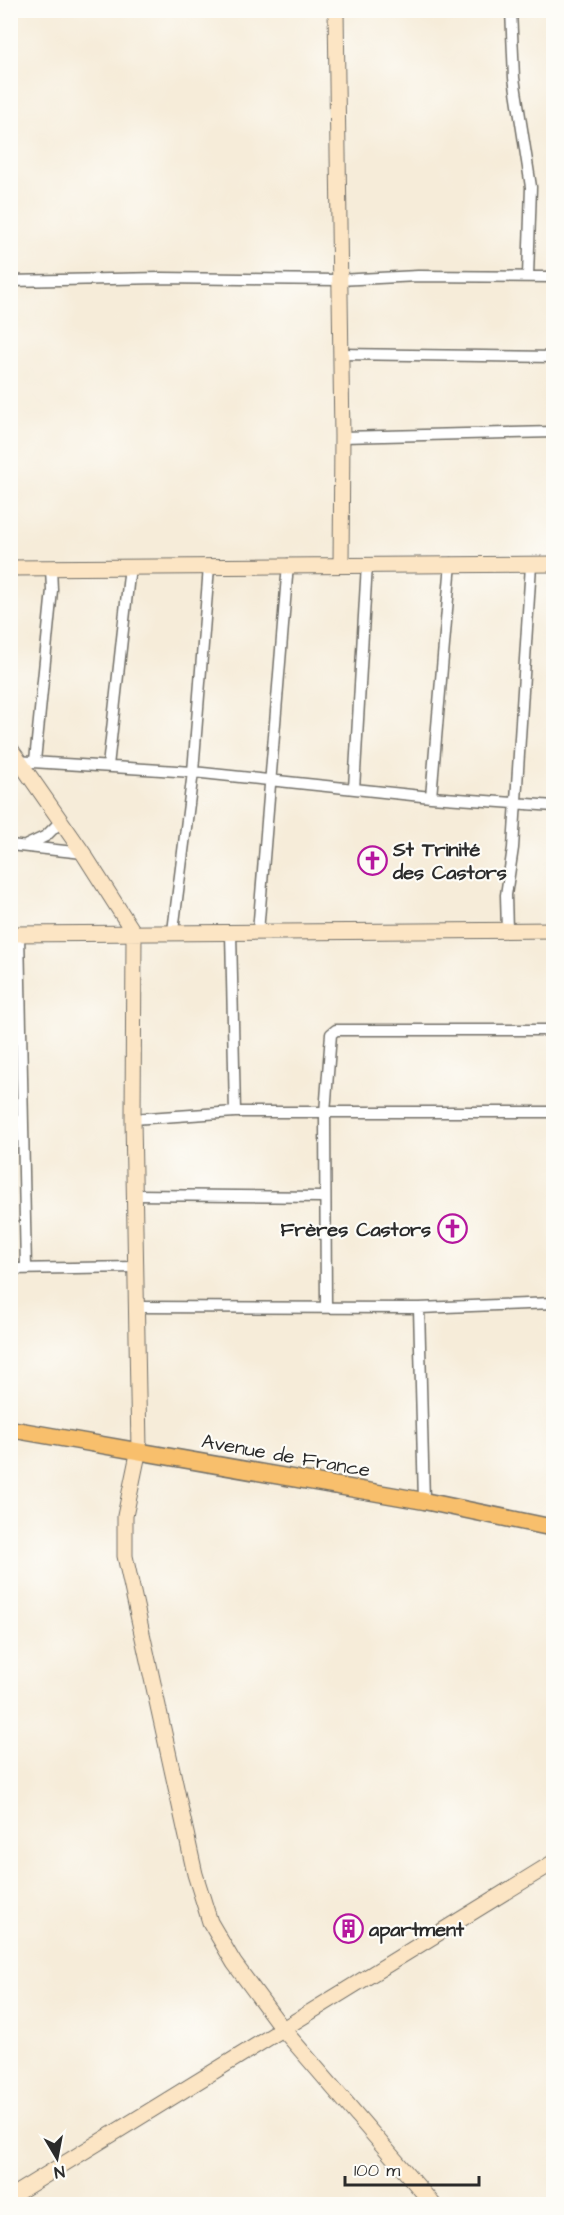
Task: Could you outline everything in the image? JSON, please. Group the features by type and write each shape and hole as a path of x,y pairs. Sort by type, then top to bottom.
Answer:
{"main road":[{"name":"Avenue de France","path":"10,1429 139,1449 424,1501 554,1528"}],"street":[{"path":"336,10 338,280 342,436 341,564"},
{"path":"511,10 514,78 531,187 528,276"},
{"path":"10,281 160,278 338,280 418,276 554,277"},
{"path":"340,354 554,357"},
{"path":"342,436 554,432"},
{"path":"431,797 451,563"},
{"path":"258,932 288,564"},
{"path":"10,568 209,567 288,564 554,564"},
{"path":"354,789 367,564"},
{"path":"507,931 506,895 513,848 531,565"},
{"path":"108,766 130,566"},
{"path":"22,761 52,590 51,567"},
{"path":"173,931 193,772 209,567"},
{"path":"10,748 22,761 134,933 133,1119 139,1449 125,1516 125,1556 195,1874 210,1922 234,1963 282,2028 433,2205"},
{"path":"22,761 193,772 431,797 516,801 554,806"},
{"path":"27,845 46,836 61,822"},
{"path":"10,845 27,845 83,853"},
{"path":"26,1269 15,934 173,931 231,933 554,930"},
{"path":"231,933 235,1112"},
{"path":"326,1306 323,1197 325,1113 331,1034 336,1030 554,1030"},
{"path":"133,1119 235,1112 554,1112"},
{"path":"134,1194 323,1197"},
{"path":"10,1269 136,1267"},
{"path":"137,1307 419,1308 554,1304"},
{"path":"419,1308 424,1501"},
{"path":"10,2197 554,1862"}],"place":[{"name":"St Trinité des Castors","path":"372,860"},
{"name":"Frères Castors","path":"452,1229"},
{"name":"apartment","path":"348,1929"}]}
